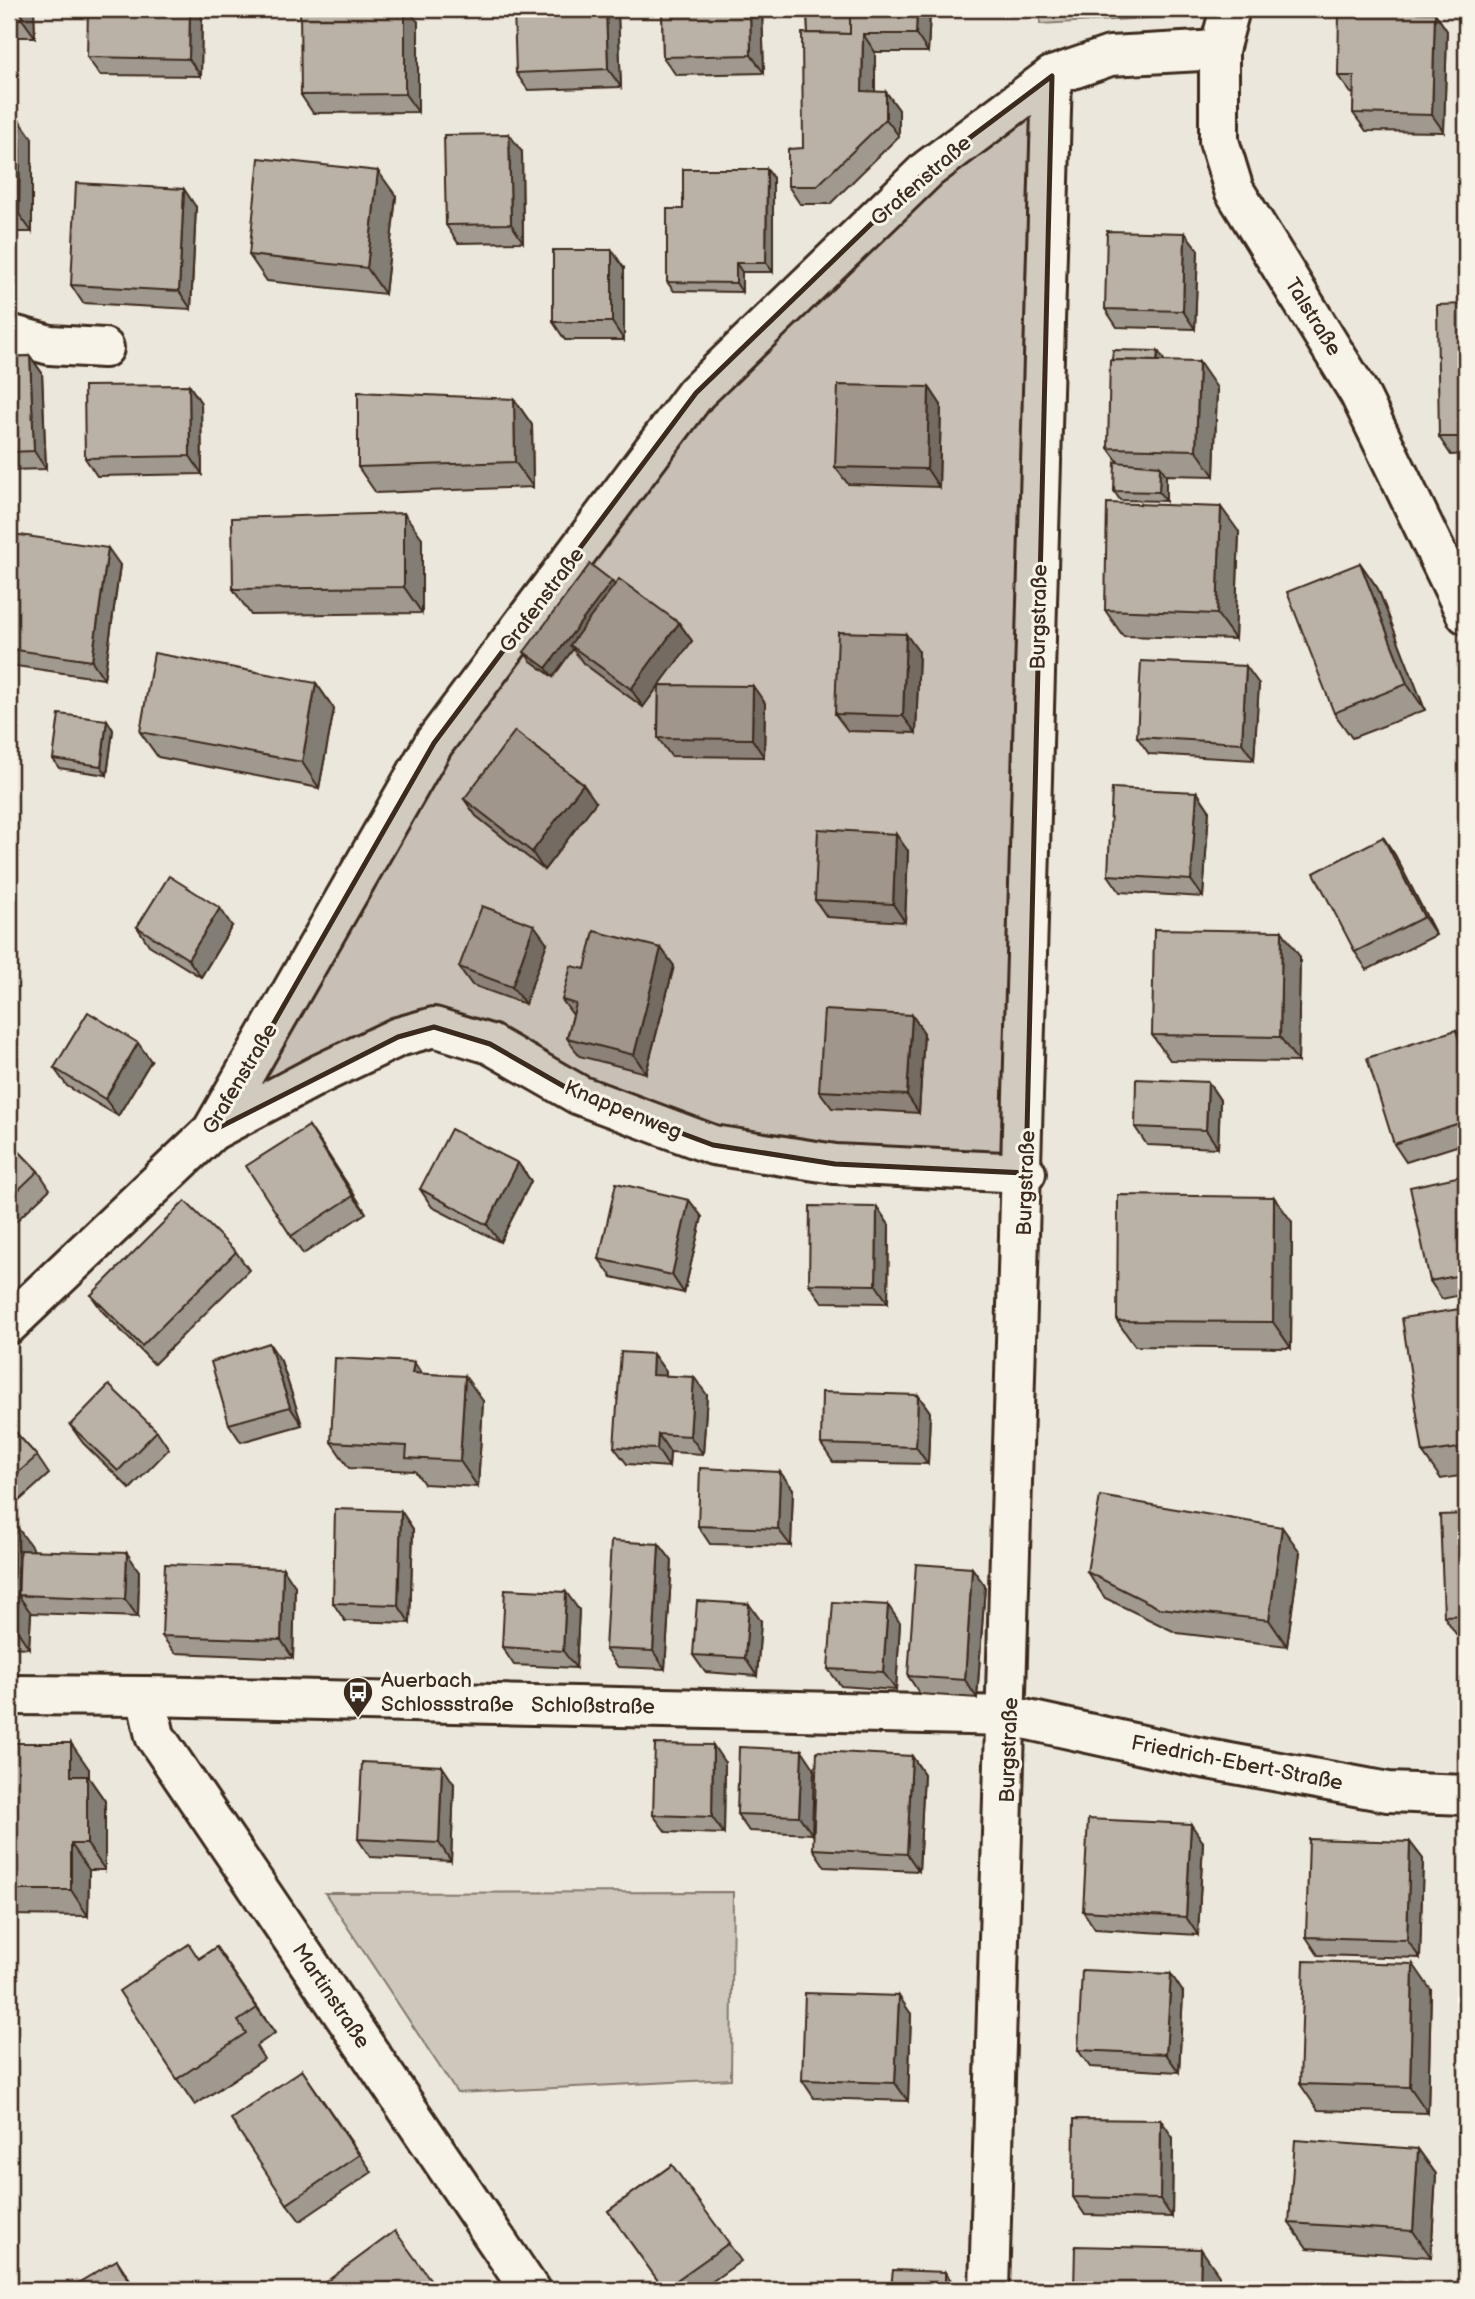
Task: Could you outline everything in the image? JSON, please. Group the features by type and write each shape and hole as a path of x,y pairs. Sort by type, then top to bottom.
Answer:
{"street":[{"name":"Talstraße","path":"1230,9 1219,50 1219,141 1234,190 1359,393 1466,614"},
{"name":"Grafenstraße","path":"9,1324 212,1131 434,743 696,393 928,169 1052,76 1110,56 1219,50"},
{"name":"Burgstraße","path":"989,2290 1026,1173 1052,76"},
{"path":"9,334 50,345 104,348"},
{"name":"Knappenweg","path":"212,1131 320,1074 398,1037 434,1027 490,1044 579,1095 713,1145 835,1164 1026,1173"},
{"name":"Schloßstraße","path":"9,1695 1010,1716"},
{"name":"Martinstraße","path":"146,1696 155,1736 530,2290"},
{"name":"Friedrich-Ebert-Straße","path":"1010,1716 1196,1756 1388,1792 1466,1795"}],"highlighted area":[{"path":"1052,76 1026,1173 835,1164 713,1145 579,1095 490,1044 434,1027 398,1037 212,1131 434,743 696,393 928,169"}],"shaded area":[{"path":"1041,9 1175,9 1167,17 1040,24"},
{"path":"733,1892 731,2079 457,2093 325,1893"}],"building":[{"path":"9,9 22,9 22,19 9,20"},
{"path":"88,9 190,9 189,59 87,57"},
{"path":"300,9 405,9 405,94 301,95"},
{"path":"514,9 606,9 608,69 516,73"},
{"path":"662,9 750,9 751,55 663,57"},
{"path":"807,9 850,9 850,34 808,33"},
{"path":"850,9 917,9 916,34 863,34 862,91 886,92 886,119 817,186 788,186 788,149 803,148 802,33 850,34"},
{"path":"1339,11 1435,13 1432,115 1353,113 1354,76 1338,76"},
{"path":"9,121 20,121 19,214 9,214"},
{"path":"509,134 511,224 446,225 444,135"},
{"path":"259,158 378,171 367,268 249,255"},
{"path":"683,169 767,169 766,263 736,263 736,283 667,282 667,209 683,209"},
{"path":"76,183 184,189 179,291 71,285"},
{"path":"1107,231 1185,233 1183,311 1105,309"},
{"path":"553,250 612,250 612,322 553,322"},
{"path":"1466,304 1466,437 1439,437 1437,305"},
{"path":"1113,350 1158,351 1157,361 1112,360"},
{"path":"30,356 34,451 9,452 9,357"},
{"path":"1110,360 1199,362 1196,450 1108,448"},
{"path":"189,385 190,456 85,458 84,386"},
{"path":"838,385 929,387 927,469 835,467"},
{"path":"358,392 514,399 515,462 358,467"},
{"path":"1115,462 1160,466 1159,492 1114,491"},
{"path":"1107,503 1221,507 1217,614 1105,610"},
{"path":"404,513 404,587 233,589 232,518"},
{"path":"13,534 108,548 92,661 9,649 9,562"},
{"path":"1360,563 1407,684 1334,713 1287,592"},
{"path":"590,564 612,581 546,668 524,652"},
{"path":"619,579 679,623 631,689 570,645"},
{"path":"838,632 906,634 903,716 835,714"},
{"path":"154,653 316,683 302,762 140,732"},
{"path":"1141,661 1246,666 1242,743 1137,737"},
{"path":"659,685 753,686 752,739 658,738"},
{"path":"59,714 107,720 101,766 53,759"},
{"path":"515,731 583,784 532,852 464,799"},
{"path":"1112,788 1197,792 1191,880 1108,875"},
{"path":"818,829 896,834 893,904 815,900"},
{"path":"1383,837 1424,917 1355,952 1314,873"},
{"path":"169,876 220,908 188,959 137,927"},
{"path":"482,906 534,925 512,987 459,967"},
{"path":"1154,929 1282,931 1280,1037 1152,1035"},
{"path":"594,931 661,948 634,1055 567,1038 576,1004 562,1000 571,966 585,969"},
{"path":"824,1010 912,1015 907,1095 819,1091"},
{"path":"88,1012 138,1043 105,1099 54,1068"},
{"path":"1456,1030 1466,1062 1466,1121 1394,1144 1367,1058"},
{"path":"1136,1079 1208,1082 1206,1130 1135,1127"},
{"path":"309,1126 353,1196 291,1236 246,1166"},
{"path":"451,1129 518,1163 487,1225 420,1189"},
{"path":"9,1141 38,1171 9,1199"},
{"path":"1466,1175 1466,1274 1430,1281 1410,1187"},
{"path":"616,1183 689,1200 672,1275 599,1259"},
{"path":"1118,1195 1274,1197 1273,1322 1117,1321"},
{"path":"185,1201 236,1252 142,1346 91,1295"},
{"path":"810,1206 877,1207 876,1285 809,1284"},
{"path":"1466,1308 1466,1447 1423,1453 1402,1318"},
{"path":"269,1343 290,1407 229,1424 211,1362"},
{"path":"621,1352 653,1354 652,1375 694,1377 690,1436 658,1434 657,1449 614,1447"},
{"path":"335,1358 414,1362 412,1373 465,1376 460,1461 406,1458 407,1446 331,1442"},
{"path":"109,1385 157,1431 118,1471 70,1425"},
{"path":"822,1392 918,1395 916,1447 821,1444"},
{"path":"9,1425 37,1456 9,1481"},
{"path":"700,1468 780,1472 778,1529 698,1526"},
{"path":"1100,1496 1282,1527 1269,1620 1159,1608 1087,1572"},
{"path":"335,1509 401,1511 398,1605 333,1603"},
{"path":"1466,1514 1466,1615 1444,1616 1440,1515"},
{"path":"9,1523 15,1524 12,1623 9,1623"},
{"path":"611,1541 659,1544 653,1651 605,1649"},
{"path":"20,1550 127,1553 125,1599 18,1595"},
{"path":"165,1564 283,1568 281,1640 162,1636"},
{"path":"916,1564 972,1568 965,1680 908,1676"},
{"path":"505,1589 566,1592 563,1651 502,1647"},
{"path":"697,1601 749,1604 745,1658 693,1655"},
{"path":"833,1602 888,1605 883,1672 828,1669"},
{"path":"9,1743 71,1743 71,1776 87,1776 87,1844 71,1844 71,1890 9,1890"},
{"path":"655,1744 713,1745 712,1817 653,1815"},
{"path":"739,1747 802,1750 799,1816 737,1814"},
{"path":"817,1751 912,1756 907,1854 813,1849"},
{"path":"362,1762 442,1766 439,1843 358,1839"},
{"path":"1088,1819 1191,1824 1186,1917 1083,1911"},
{"path":"1309,1839 1410,1842 1407,1940 1306,1937"},
{"path":"189,1944 199,1959 216,1947 257,2008 238,2021 246,2033 177,2079 119,1991"},
{"path":"1304,1961 1413,1964 1410,2087 1300,2084"},
{"path":"1082,1970 1171,1974 1166,2054 1078,2050"},
{"path":"805,1993 899,1996 895,2083 802,2080"},
{"path":"302,2070 359,2155 287,2204 231,2119"},
{"path":"1074,2119 1161,2120 1160,2199 1073,2197"},
{"path":"1295,2140 1418,2149 1413,2231 1289,2223"},
{"path":"672,2165 729,2243 664,2289 608,2211"},
{"path":"395,2231 438,2290 315,2290"},
{"path":"1075,2246 1201,2249 1200,2290 1074,2290"},
{"path":"117,2260 134,2290 66,2290"},
{"path":"893,2270 945,2272 945,2290 826,2290 827,2286 891,2287"},
{"path":"1425,2289 1425,2290 1358,2290"}],"place":[{"name":"Auerbach Schlossstraße","path":"358,1719"}]}
